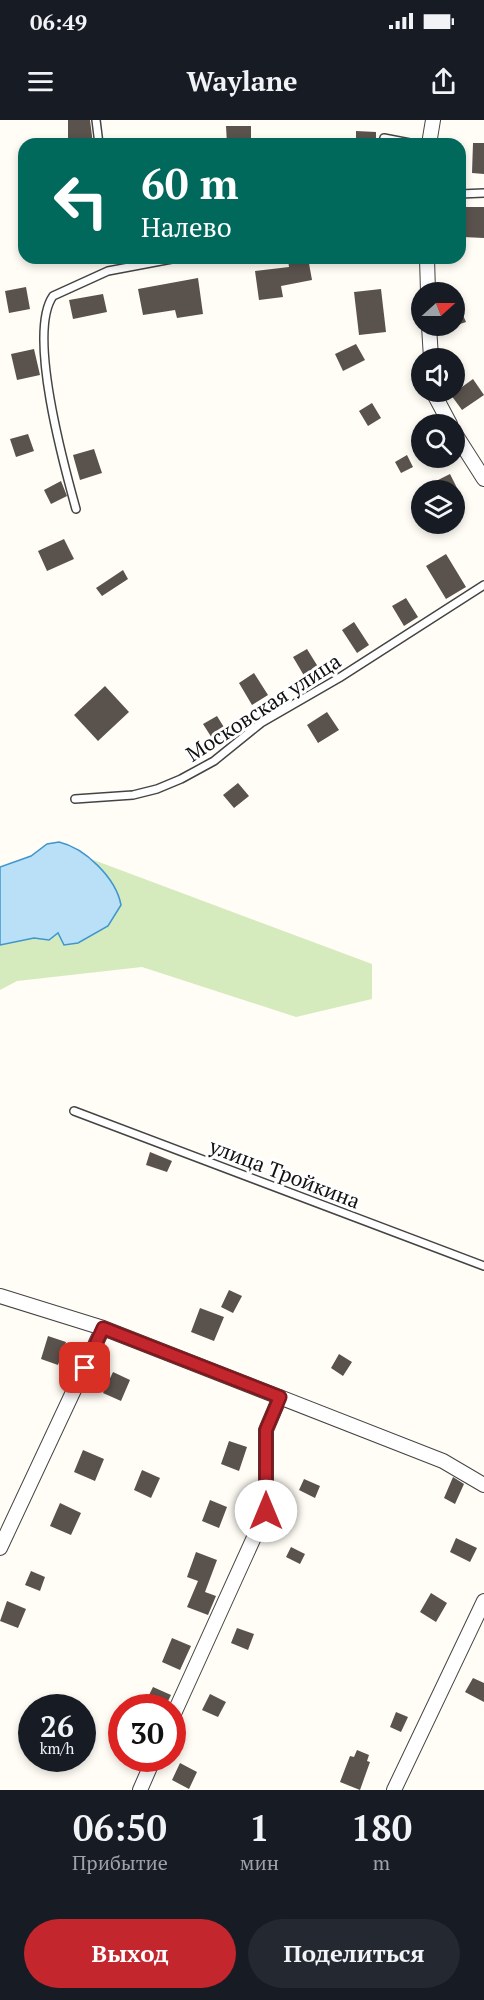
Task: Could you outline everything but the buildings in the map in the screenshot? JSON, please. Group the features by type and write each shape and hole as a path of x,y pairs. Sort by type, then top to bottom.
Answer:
{"street":[{"path":"430,138 433,120"},
{"path":"427,264 428,282"},
{"path":"465,449 484,479"},
{"path":"0,1296 103,1328 280,1397 443,1461 484,1485"},
{"path":"0,1548 103,1328"},
{"path":"183,1694 266,1511 266,1430 280,1397"},
{"path":"394,1790 484,1601"},
{"path":"140,1790 148,1772"}],"lane":[{"path":"96,120 98,138"},
{"path":"466,194 484,193"},
{"path":"76,509 55,429 46,369 44,326 48,304 53,296 108,271 145,264"},
{"name":"Московская улица","path":"75,799 133,795 157,789 181,779 213,761 261,723 339,678 484,585"},
{"name":"улица Тройкина","path":"74,1111 484,1266"}],"green space":[{"path":"91,859 372,964 372,999 296,1017 142,967 17,981 0,990 0,945 34,938 48,940 58,933 64,945 78,943 108,926 118,894"}],"water":[{"path":"59,842 89,857 98,866 113,885 121,905 108,926 78,943 64,945 58,933 49,940 34,938 0,945 0,867 31,856 47,844"}],"route":[{"path":"85,1368 103,1328 280,1397 266,1430 266,1511"}]}
